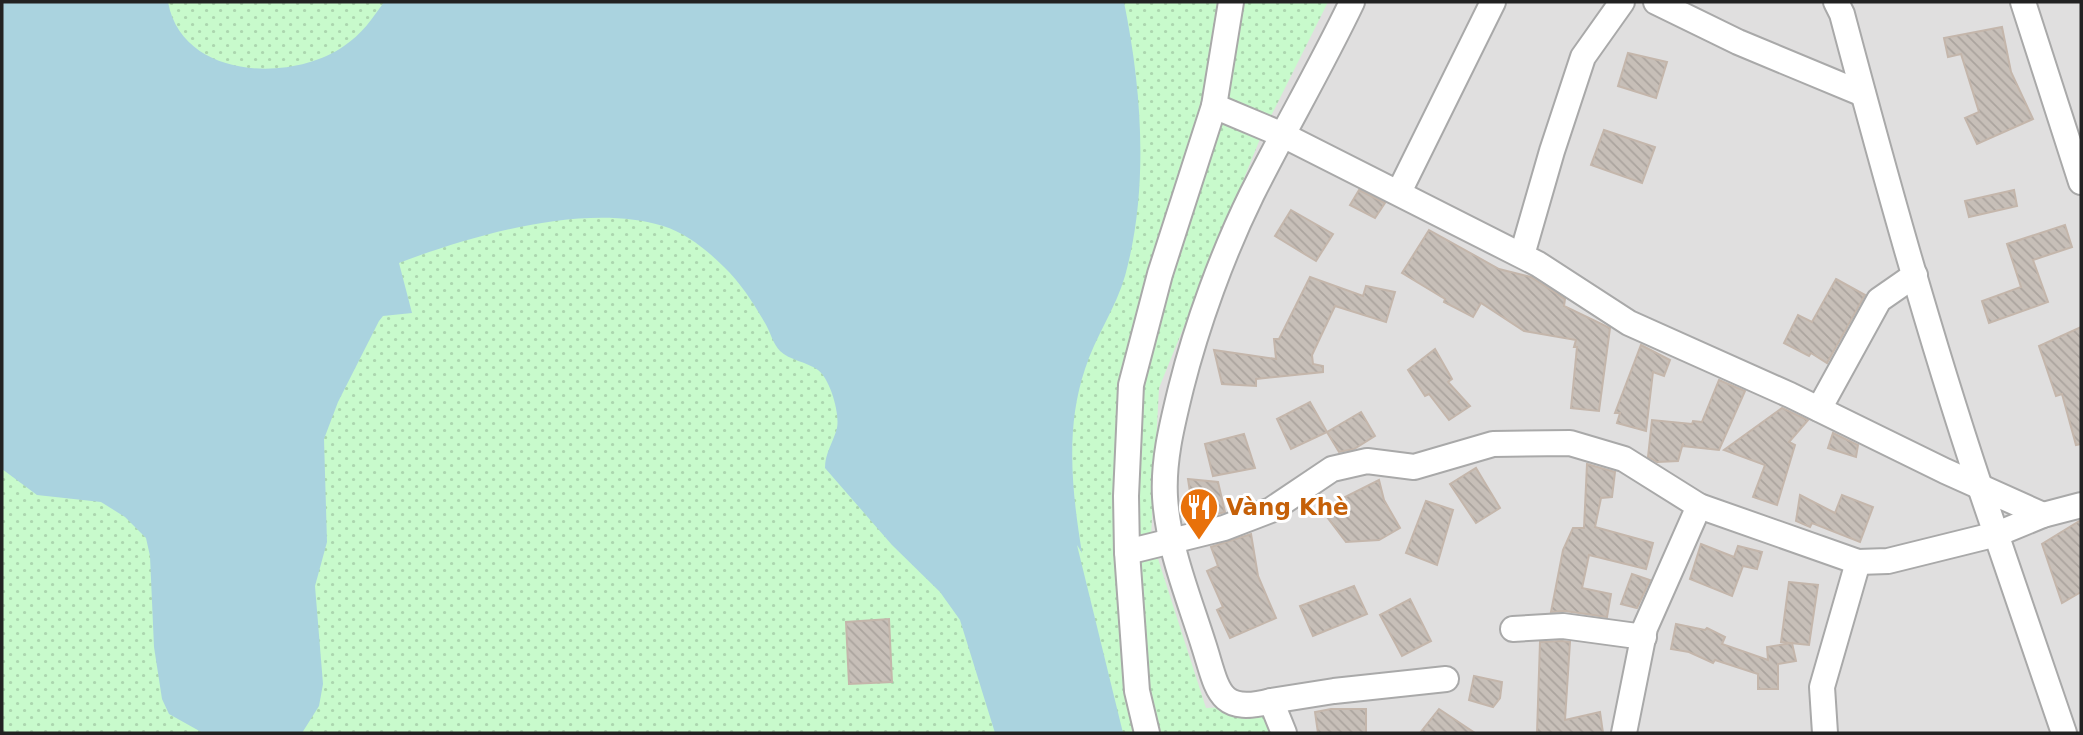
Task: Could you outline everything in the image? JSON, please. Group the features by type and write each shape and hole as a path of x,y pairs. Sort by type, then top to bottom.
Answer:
{"street":[{"path":"1147,733 1137,691 1127,552 1126,496 1132,385 1160,274 1213,106 1231,2"},
{"path":"1352,2 1251,197 1205,307 1190,355 1165,458 1165,499 1172,542 1212,670 1221,693 1231,704 1248,707 1334,691 1446,679"},
{"path":"1399,192 1493,2"},
{"path":"1522,255 1583,57 1622,2"},
{"path":"1657,2 1738,42 1863,94"},
{"path":"1836,2 1842,13 1915,275 1980,487 2064,733"},
{"path":"2023,2 2081,182"},
{"path":"1213,106 1283,135 1522,255 1629,323 1819,409 2043,516"},
{"path":"1819,409 1879,300 1915,275"},
{"path":"1127,552 1224,528 1271,510 1332,469 1367,461 1414,467 1493,443 1570,443 1624,459 1699,506 1858,562 1888,561 1997,534 2081,505"},
{"path":"1624,733 1644,636 1699,506"},
{"path":"1825,733 1822,687 1858,562"},
{"path":"1513,629 1563,626 1644,636"},
{"path":"1271,701 1284,733"}],"shaded area":[{"path":"2,2 2081,2 2081,733 2,733"}],"green space":[{"path":"2,2 1328,2 1262,134 1159,388 1151,537 1206,708 1268,705 1274,733 2,733"}],"water":[{"path":"2,2 168,2 177,28 194,47 216,60 241,67 269,69 296,66 322,58 344,46 371,20 384,2 1124,2 1139,104 1138,209 1125,276 1089,357 1079,391 1072,460 1082,553 1077,545 1123,733 995,733 960,620 940,592 892,545 825,468 838,422 833,397 822,374 814,367 780,351 741,286 696,243 663,226 633,220 600,218 565,220 494,233 399,263 412,313 383,316 379,321 338,402 324,439 327,542 315,586 323,684 319,706 302,733 203,733 169,714 162,699 154,647 150,556 146,538 125,517 101,502 37,495 2,469"}],"building":[{"path":"2002,27 2011,72 2033,119 1977,144 1965,118 1979,112 1961,54 1948,57 1944,38"},
{"path":"1628,53 1667,62 1656,98 1618,86"},
{"path":"1604,130 1655,147 1642,183 1591,165"},
{"path":"1359,190 1385,203 1375,218 1350,205"},
{"path":"2014,190 2017,206 1969,217 1965,201"},
{"path":"1291,210 1333,234 1316,261 1275,236"},
{"path":"2065,225 2072,247 2033,260 2048,302 1989,323 1982,301 2021,287 2007,244"},
{"path":"1429,230 1499,269 1531,277 1565,299 1564,306 1610,328 1599,411 1571,408 1576,340 1524,331 1481,303 1473,317 1444,302 1445,299 1402,273"},
{"path":"1310,277 1363,296 1366,286 1395,292 1386,322 1335,306 1312,355 1313,364 1323,366 1323,372 1256,379 1256,386 1222,384 1214,350 1276,359 1274,339 1279,339"},
{"path":"1836,279 1865,295 1827,363 1811,353 1809,356 1784,343 1798,315 1812,322"},
{"path":"2081,327 2081,444 2076,445 2062,394 2056,396 2039,346"},
{"path":"1641,345 1670,360 1664,376 1653,372 1646,431 1617,423 1620,413 1615,413"},
{"path":"1435,349 1452,379 1448,382 1470,406 1449,420 1429,394 1425,396 1408,370"},
{"path":"1719,380 1745,391 1719,450 1683,446 1683,443 1678,461 1657,462 1648,457 1652,420 1692,424 1693,421 1702,422"},
{"path":"1310,402 1327,432 1291,449 1277,419"},
{"path":"1782,408 1808,420 1789,442 1795,445 1777,505 1753,497 1765,465 1724,450"},
{"path":"1361,412 1375,436 1354,449 1339,452 1327,432"},
{"path":"1833,433 1858,445 1856,457 1828,448"},
{"path":"1244,434 1255,468 1213,476 1205,444"},
{"path":"1587,464 1615,472 1612,497 1601,498 1595,527 1653,543 1646,569 1589,555 1582,588 1611,594 1607,617 1565,611 1551,612 1563,550 1573,528 1584,528"},
{"path":"1476,468 1500,508 1476,523 1450,484"},
{"path":"1188,479 1218,482 1225,512 1202,518 1199,510 1193,511"},
{"path":"1379,480 1384,500 1400,528 1379,540 1346,542 1321,509"},
{"path":"1800,495 1835,513 1842,495 1873,507 1860,542 1812,523 1810,527 1796,521"},
{"path":"1426,501 1453,510 1437,565 1406,553"},
{"path":"2081,520 2081,592 2062,603 2042,544"},
{"path":"1251,534 1258,576 1276,618 1230,638 1217,610 1223,607 1207,571 1218,566 1211,547"},
{"path":"1701,544 1734,557 1738,546 1762,552 1757,569 1743,566 1732,596 1690,579"},
{"path":"1632,574 1650,580 1637,608 1621,604"},
{"path":"1789,582 1818,585 1809,645 1781,642"},
{"path":"1354,586 1367,614 1313,636 1300,606"},
{"path":"1410,599 1431,641 1402,656 1380,615"},
{"path":"889,619 892,682 849,684 846,622"},
{"path":"1676,624 1705,630 1707,628 1725,637 1722,644 1768,660 1767,647 1792,643 1796,661 1778,664 1778,689 1758,689 1758,674 1671,649"},
{"path":"1540,642 1570,642 1565,720 1600,712 1603,733 1537,733"},
{"path":"1474,676 1502,682 1500,698 1493,707 1469,700"},
{"path":"1366,709 1366,733 1318,733 1315,712"},
{"path":"1439,709 1475,733 1420,733"}],"place":[{"name":"Vàng Khè","path":"1199,541"}]}
